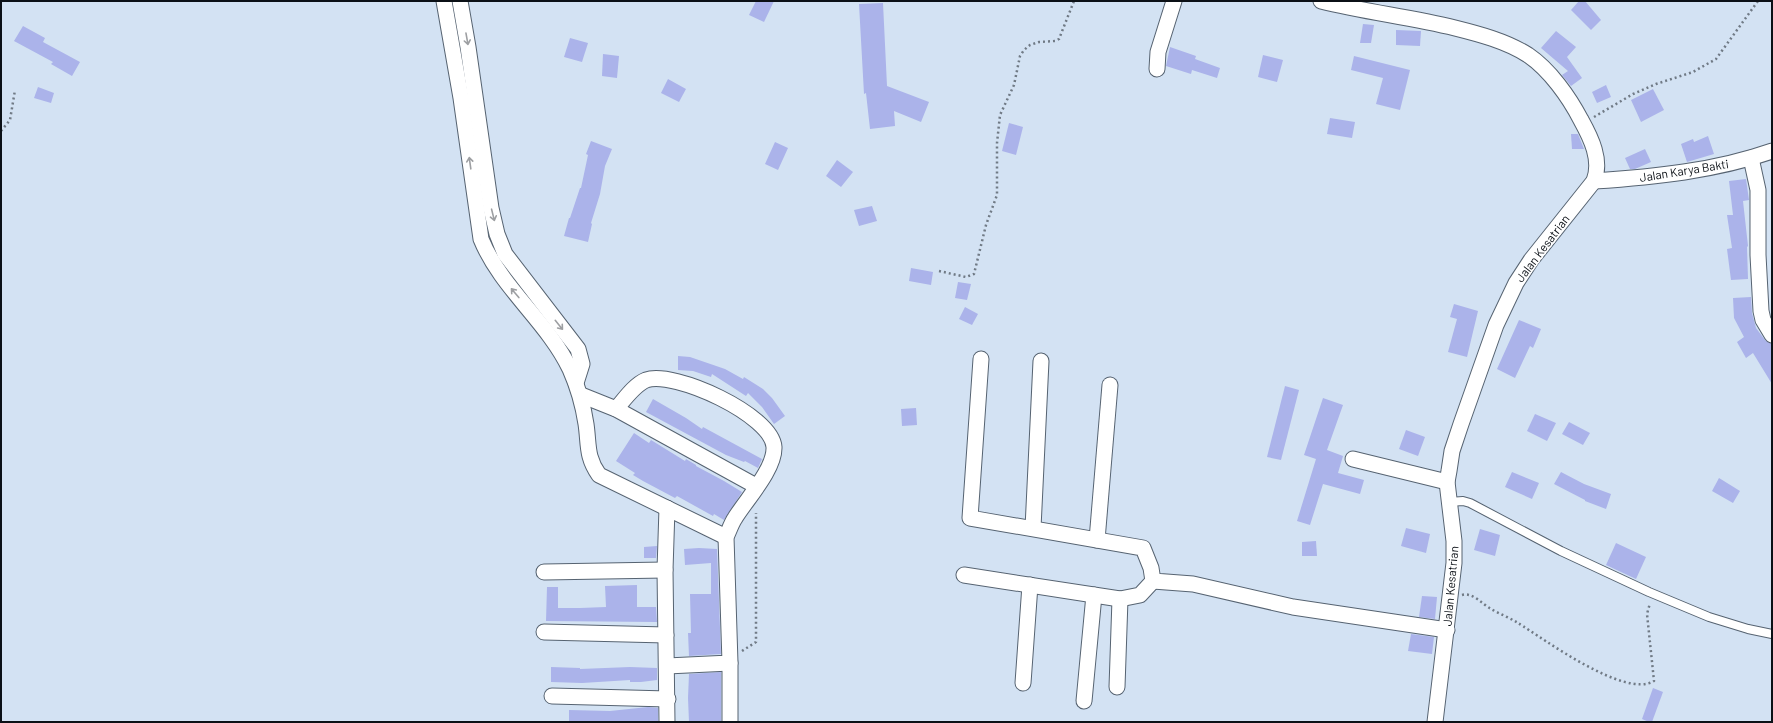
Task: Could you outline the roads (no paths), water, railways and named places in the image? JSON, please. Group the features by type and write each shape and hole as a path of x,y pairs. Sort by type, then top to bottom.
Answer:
{"street":[{"path":"444,1 461,98 481,239 490,260 501,276 563,356 579,389 592,466 599,476 726,537"},
{"path":"460,1 491,208 497,234 505,254 578,349 582,364 579,389"},
{"path":"1157,69 1158,52 1174,1"},
{"path":"1321,1 1356,9 1423,20 1479,34 1511,46 1528,55 1552,78 1572,104 1590,137 1595,154 1597,174 1594,181"},
{"name":"Jalan Karya Bakti","path":"1594,181 1646,177 1693,170 1751,158 1772,150"},
{"path":"1751,158 1758,190 1758,255 1761,311 1763,320 1772,336"},
{"name":"Jalan Kesatrian","path":"1435,722 1454,563 1454,548 1447,482 1452,451 1496,325 1509,297 1531,260 1594,181"},
{"path":"981,359 970,518 1143,548 1151,568 1153,581"},
{"path":"1033,528 1041,361"},
{"path":"616,409 638,384 654,379 678,381 732,403 756,421 774,445 772,457 767,470 734,520 726,537 730,661 730,722"},
{"path":"1097,540 1110,385"},
{"path":"579,389 756,486"},
{"path":"1353,459 1447,482"},
{"path":"667,722 668,699 665,570 668,508"},
{"path":"544,572 665,570"},
{"path":"964,575 1120,599 1140,595 1153,581"},
{"path":"1153,581 1193,584 1293,607 1447,630"},
{"path":"1023,683 1030,585"},
{"path":"1084,701 1094,595"},
{"path":"1117,686 1120,599"},
{"path":"544,632 666,635"},
{"path":"667,666 730,661"},
{"path":"552,696 668,699"}],"lane":[{"path":"1449,502 1463,501 1470,503 1561,551 1709,617 1748,629 1772,634"}]}
